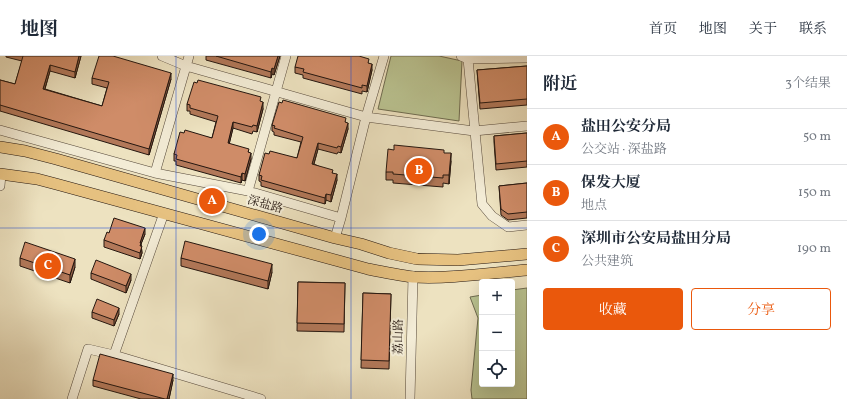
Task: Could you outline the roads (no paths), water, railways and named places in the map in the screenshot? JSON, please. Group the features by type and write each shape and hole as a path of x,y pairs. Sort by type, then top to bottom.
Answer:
{"main road":[{"name":"深盐路","path":"0,147 56,158 335,238 417,259 458,260 527,254"},
{"path":"0,174 43,181 390,274 453,277 527,270"}],"street":[{"path":"162,56 186,66 366,117 474,131 527,126"},
{"path":"155,173 189,56"},
{"path":"248,191 286,56"},
{"path":"335,238 366,117 384,56"},
{"path":"527,58 464,58 482,204 492,216 508,226 527,225"},
{"path":"0,130 155,173 248,191 341,218"},
{"path":"0,174 0,186"},
{"path":"114,355 164,213"},
{"name":"荔山路","path":"410,399 413,276"},
{"path":"72,399 88,349 114,355 261,399"}],"place":[{"name":"保发大厦","path":"419,171"},
{"name":"盐田公安分局","path":"212,201"},
{"name":"深圳市公安局盐田分局","path":"48,266"}]}
